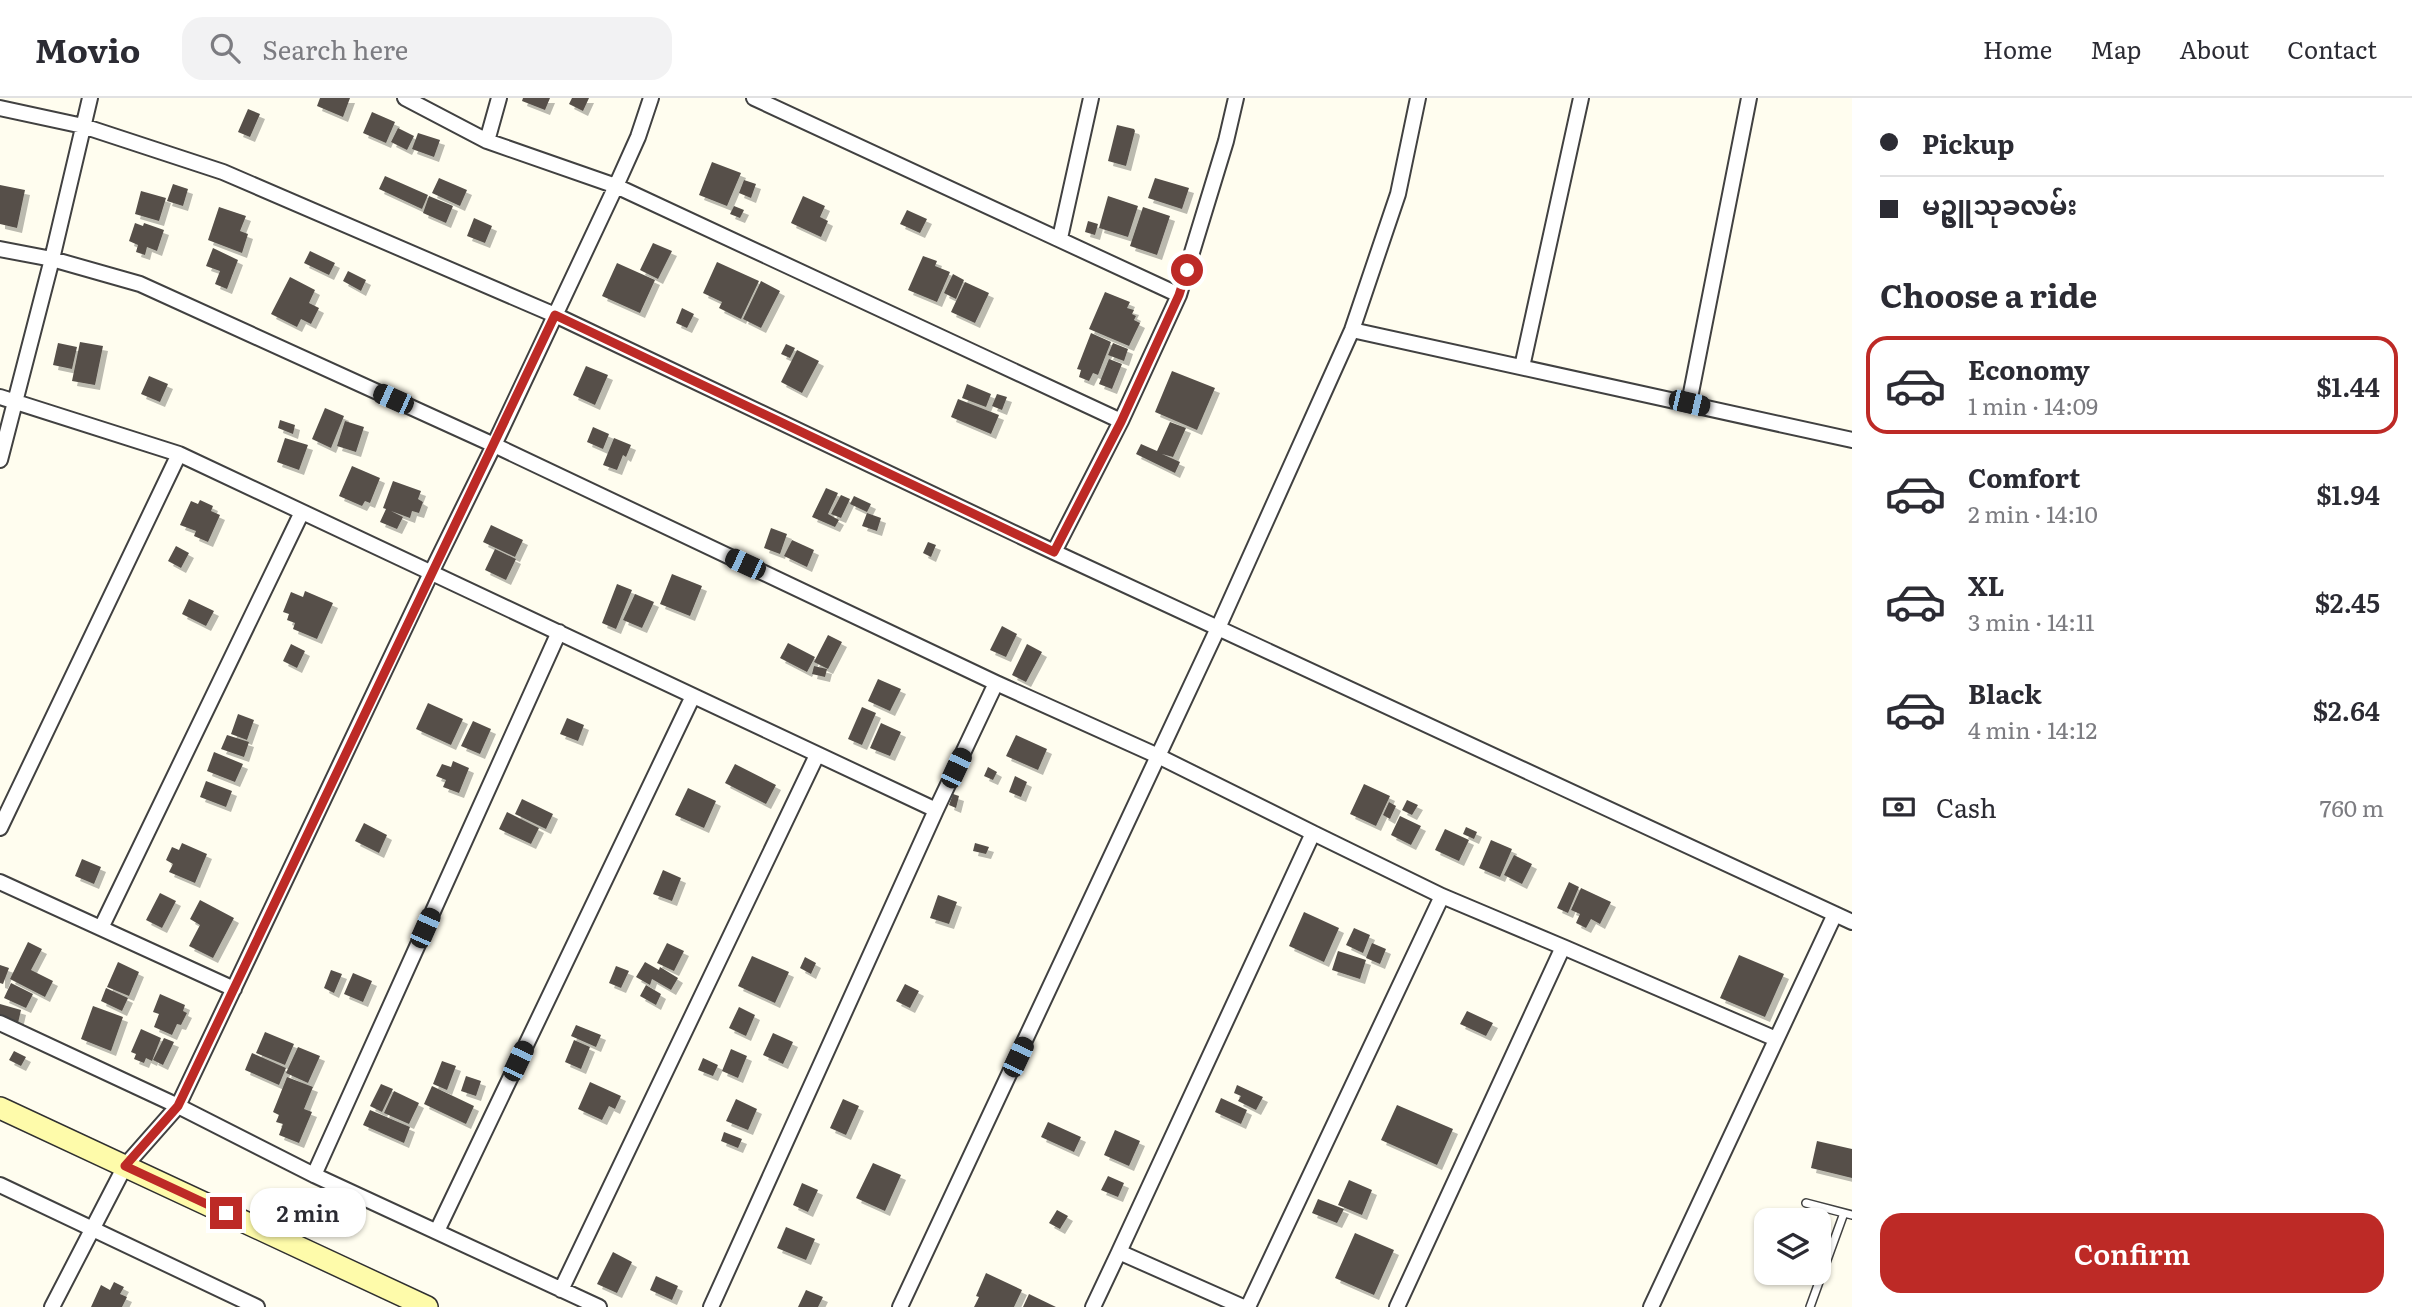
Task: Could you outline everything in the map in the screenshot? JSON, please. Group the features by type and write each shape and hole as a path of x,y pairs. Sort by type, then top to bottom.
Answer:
{"street":[{"path":"0,460 52,259 89,98"},
{"path":"405,98 487,141 616,186 1121,422"},
{"path":"487,141 499,98"},
{"path":"52,1307 125,1166 178,1106 616,186 652,98"},
{"path":"754,98 1179,295"},
{"path":"1060,238 1091,98"},
{"path":"1054,552 1121,422 1179,295 1226,141 1236,98"},
{"path":"900,1307 1218,628 1352,330 1398,194 1418,98"},
{"path":"1522,367 1581,98"},
{"path":"1689,403 1749,98"},
{"path":"0,108 83,126 223,173 555,315 1054,552 1852,922"},
{"path":"0,248 52,259 140,284 494,445 1158,756 1443,896 1776,1039"},
{"path":"1352,330 1852,439"},
{"path":"0,397 179,454 936,810"},
{"path":"0,828 179,454"},
{"path":"101,928 303,512"},
{"path":"314,1175 559,632"},
{"path":"711,1307 996,682"},
{"path":"437,1231 693,696"},
{"path":"561,1290 817,755"},
{"path":"1093,1307 1313,833"},
{"path":"0,882 234,989"},
{"path":"1119,1252 1246,1307 1443,896"},
{"path":"1651,1307 1835,914"},
{"path":"1397,1307 1563,947"},
{"path":"0,1023 178,1106 314,1175 599,1307"},
{"path":"0,1108 427,1307"},
{"path":"0,1185 257,1307"}],"lane":[{"path":"1806,1203 1848,1214 1810,1307"}],"building":[{"path":"320,98 350,98 343,117 317,106"},
{"path":"523,98 550,98 545,110 522,101"},
{"path":"572,98 589,98 583,111 569,104"},
{"path":"248,109 260,114 250,137 238,132"},
{"path":"372,112 395,122 386,143 363,133"},
{"path":"1117,125 1135,131 1126,166 1108,161"},
{"path":"398,128 414,136 407,150 391,142"},
{"path":"418,133 440,140 434,157 412,149"},
{"path":"712,162 741,173 727,206 699,195"},
{"path":"385,176 428,195 422,209 379,189"},
{"path":"439,178 467,190 460,206 432,193"},
{"path":"1155,178 1189,188 1182,209 1148,198"},
{"path":"744,180 756,184 751,198 739,193"},
{"path":"173,184 188,189 183,206 167,201"},
{"path":"0,185 25,190 17,228 0,224"},
{"path":"141,191 166,198 159,221 135,214"},
{"path":"429,196 453,206 446,223 423,213"},
{"path":"803,196 825,206 820,217 828,221 821,237 791,223"},
{"path":"1108,196 1138,206 1128,237 1099,228"},
{"path":"734,206 744,210 740,218 730,214"},
{"path":"219,207 246,216 240,231 248,234 242,253 208,240"},
{"path":"1143,207 1170,216 1157,255 1130,246"},
{"path":"907,210 927,219 920,233 900,224"},
{"path":"474,218 492,226 485,243 467,236"},
{"path":"1088,221 1098,224 1095,235 1085,232"},
{"path":"135,223 143,226 144,223 164,230 157,251 147,247 145,255 136,252 138,245 129,241"},
{"path":"653,243 672,251 658,279 640,270"},
{"path":"213,248 238,260 227,289 215,284 220,271 206,266"},
{"path":"310,251 335,263 329,275 304,263"},
{"path":"923,256 937,261 935,266 950,272 937,302 908,290"},
{"path":"717,262 759,281 741,319 719,308 722,302 703,293"},
{"path":"617,263 655,280 640,313 602,296"},
{"path":"348,271 366,280 361,291 343,281"},
{"path":"953,274 964,280 956,299 944,293"},
{"path":"290,277 315,290 309,303 319,308 311,324 301,319 297,327 271,314"},
{"path":"761,281 780,291 761,328 743,319"},
{"path":"965,282 989,293 975,323 951,312"},
{"path":"1105,292 1130,302 1127,308 1134,310 1134,320 1140,323 1129,346 1089,329"},
{"path":"682,308 694,314 687,328 676,323"},
{"path":"1091,333 1111,342 1098,375 1093,373 1089,381 1079,377 1081,370 1077,369"},
{"path":"80,342 103,346 95,385 72,381"},
{"path":"58,343 77,347 72,369 53,365"},
{"path":"1113,343 1128,349 1124,361 1108,355"},
{"path":"786,344 795,348 790,358 781,354"},
{"path":"797,350 819,361 802,393 781,382"},
{"path":"1109,359 1122,364 1112,389 1099,384"},
{"path":"586,366 608,375 595,405 573,395"},
{"path":"1172,371 1215,388 1197,430 1155,412"},
{"path":"149,376 168,384 160,402 141,394"},
{"path":"967,384 991,394 986,407 962,398"},
{"path":"997,394 1007,397 1002,410 992,406"},
{"path":"958,399 999,415 991,434 951,417"},
{"path":"325,408 344,416 331,448 312,439"},
{"path":"280,420 295,425 293,434 278,428"},
{"path":"345,421 364,427 356,452 337,446"},
{"path":"1170,422 1186,428 1173,457 1162,454 1180,462 1175,473 1136,454 1141,444 1157,451"},
{"path":"593,427 609,434 603,449 587,442"},
{"path":"285,438 308,445 299,470 277,462"},
{"path":"614,438 631,445 617,470 603,465"},
{"path":"352,466 380,478 370,503 365,501 362,506 339,496"},
{"path":"393,481 421,491 418,499 423,502 419,513 412,511 410,518 391,511 403,517 397,529 380,522"},
{"path":"826,488 838,493 828,514 839,520 835,527 812,517"},
{"path":"841,495 850,499 841,518 831,514"},
{"path":"854,496 871,504 867,512 850,504"},
{"path":"200,500 213,506 211,511 220,515 208,542 194,536 196,531 180,525 191,501 198,504"},
{"path":"867,513 881,518 877,531 862,526"},
{"path":"491,525 523,540 515,557 483,542"},
{"path":"771,528 787,534 780,554 764,548"},
{"path":"792,540 814,550 807,567 784,556"},
{"path":"928,542 936,545 931,557 923,553"},
{"path":"176,546 189,553 181,568 168,561"},
{"path":"495,549 516,559 506,580 485,570"},
{"path":"672,574 702,586 690,616 660,604"},
{"path":"617,584 632,590 616,629 602,623"},
{"path":"305,591 333,603 317,639 293,629 295,623 287,620 289,614 283,612 291,592 303,597"},
{"path":"635,594 654,602 642,628 623,620"},
{"path":"189,599 214,611 206,626 182,614"},
{"path":"1002,626 1017,634 1006,657 990,650"},
{"path":"828,635 842,642 828,669 814,662"},
{"path":"788,643 815,657 807,672 780,658"},
{"path":"291,644 305,651 297,668 283,661"},
{"path":"1027,644 1042,652 1026,682 1012,675"},
{"path":"814,666 827,669 825,677 812,674"},
{"path":"878,679 901,689 890,711 868,701"},
{"path":"428,703 463,719 451,745 416,729"},
{"path":"862,707 876,713 862,745 848,739"},
{"path":"238,714 254,720 247,740 231,734"},
{"path":"567,718 584,725 578,741 560,734"},
{"path":"473,721 491,729 480,754 461,746"},
{"path":"881,723 901,732 890,756 870,748"},
{"path":"227,735 249,742 244,757 221,749"},
{"path":"1016,735 1047,749 1038,770 1006,756"},
{"path":"214,752 243,764 235,782 207,771"},
{"path":"453,761 469,768 459,793 443,787 446,780 436,776 442,764 451,767"},
{"path":"735,764 776,785 766,804 725,783"},
{"path":"988,767 997,772 993,780 984,776"},
{"path":"1015,776 1027,782 1021,797 1009,792"},
{"path":"206,781 232,791 226,807 200,797"},
{"path":"1364,784 1390,796 1376,826 1350,814"},
{"path":"688,788 716,801 704,828 675,815"},
{"path":"953,794 959,796 956,808 949,805"},
{"path":"522,799 553,814 546,829 515,814"},
{"path":"1407,800 1418,805 1412,815 1402,810"},
{"path":"1389,802 1396,806 1390,819 1383,815"},
{"path":"507,812 539,828 531,844 499,829"},
{"path":"1400,816 1421,826 1411,845 1391,835"},
{"path":"364,823 387,835 379,853 355,841"},
{"path":"1466,827 1477,832 1474,839 1463,834"},
{"path":"1445,829 1469,840 1459,861 1435,850"},
{"path":"1491,840 1512,849 1500,877 1479,868"},
{"path":"182,843 207,854 195,883 169,872 173,864 166,860 172,847 179,850"},
{"path":"975,843 989,847 986,854 973,851"},
{"path":"1514,855 1532,864 1522,884 1504,875"},
{"path":"82,859 101,867 94,884 75,876"},
{"path":"663,870 681,878 672,901 653,894"},
{"path":"1569,882 1579,887 1568,913 1557,908"},
{"path":"1581,888 1611,902 1600,924 1591,919 1586,928 1576,923 1580,914 1571,910"},
{"path":"160,893 176,901 162,928 146,920"},
{"path":"938,895 957,902 949,924 930,918"},
{"path":"200,900 234,918 213,958 189,946 200,925 190,919"},
{"path":"1304,912 1339,928 1324,962 1289,946"},
{"path":"1354,928 1370,935 1363,953 1346,945"},
{"path":"28,942 42,949 31,970 53,981 45,997 10,979"},
{"path":"667,943 684,951 674,971 657,963"},
{"path":"1372,943 1386,949 1380,964 1366,958"},
{"path":"1338,951 1366,960 1360,979 1332,970"},
{"path":"1739,955 1784,974 1765,1017 1720,998"},
{"path":"752,956 789,972 775,1003 738,986"},
{"path":"805,957 816,963 811,974 800,968"},
{"path":"118,962 139,972 129,996 107,987"},
{"path":"645,962 678,978 671,990 652,979 650,985 636,977"},
{"path":"0,965 9,968 3,984 0,983"},
{"path":"616,966 629,971 621,988 609,983"},
{"path":"331,970 342,974 334,993 324,988"},
{"path":"353,973 372,981 363,1002 344,994"},
{"path":"11,983 33,994 26,1008 4,998"},
{"path":"905,984 919,991 910,1008 896,1001"},
{"path":"646,985 661,994 656,1005 640,996"},
{"path":"106,988 128,998 122,1011 101,1001"},
{"path":"160,994 185,1005 183,1011 187,1013 172,1035 154,1027 159,1014 153,1012"},
{"path":"0,1004 21,1010 18,1023 0,1018"},
{"path":"93,1006 123,1017 111,1051 81,1039"},
{"path":"739,1007 755,1015 746,1036 729,1028"},
{"path":"1467,1011 1493,1023 1486,1036 1460,1024"},
{"path":"576,1025 601,1035 596,1047 571,1036"},
{"path":"141,1029 161,1038 152,1061 146,1058 144,1063 134,1059 136,1054 131,1052"},
{"path":"265,1032 294,1044 285,1065 256,1053"},
{"path":"773,1033 793,1042 783,1064 763,1055"},
{"path":"164,1038 174,1042 163,1065 153,1060"},
{"path":"574,1040 590,1047 581,1069 565,1062"},
{"path":"298,1047 320,1056 308,1083 286,1073"},
{"path":"731,1049 747,1056 738,1078 722,1071"},
{"path":"14,1051 26,1057 21,1066 9,1060"},
{"path":"252,1053 286,1068 279,1085 245,1070"},
{"path":"703,1058 718,1065 713,1076 698,1070"},
{"path":"442,1061 456,1066 447,1090 433,1084"},
{"path":"466,1076 481,1081 476,1096 461,1091"},
{"path":"287,1077 313,1087 304,1109 312,1112 299,1143 279,1135 283,1124 276,1122 279,1115 273,1112"},
{"path":"590,1082 621,1096 615,1109 609,1106 602,1120 578,1109"},
{"path":"381,1084 393,1089 382,1112 370,1106"},
{"path":"1237,1085 1263,1097 1256,1110 1238,1101 1241,1096 1234,1093"},
{"path":"432,1086 474,1106 466,1124 424,1104"},
{"path":"394,1091 419,1103 409,1124 384,1113"},
{"path":"1221,1098 1247,1110 1241,1124 1215,1112"},
{"path":"736,1099 757,1109 748,1130 726,1121"},
{"path":"843,1099 859,1106 846,1135 830,1128"},
{"path":"1397,1105 1453,1129 1437,1165 1381,1140"},
{"path":"370,1110 410,1127 404,1143 363,1125"},
{"path":"1048,1122 1081,1137 1074,1152 1041,1137"},
{"path":"1115,1130 1140,1141 1129,1166 1104,1155"},
{"path":"724,1132 742,1139 738,1148 721,1141"},
{"path":"1817,1141 1852,1149 1852,1178 1811,1168"},
{"path":"873,1163 901,1175 885,1211 856,1198"},
{"path":"1108,1176 1124,1183 1118,1197 1101,1190"},
{"path":"1349,1180 1372,1190 1362,1215 1338,1205"},
{"path":"802,1183 818,1190 808,1212 793,1205"},
{"path":"1318,1199 1344,1209 1337,1223 1312,1213"},
{"path":"1057,1210 1068,1216 1060,1229 1049,1223"},
{"path":"786,1227 815,1239 806,1260 777,1248"},
{"path":"1355,1233 1394,1250 1374,1295 1335,1278"},
{"path":"613,1252 632,1262 617,1293 597,1284"},
{"path":"986,1273 1022,1290 1014,1307 974,1307"},
{"path":"656,1276 678,1286 672,1300 650,1290"},
{"path":"114,1282 124,1287 120,1294 127,1297 122,1307 91,1307 101,1285 110,1290"},
{"path":"806,1290 823,1297 818,1307 798,1307"},
{"path":"1029,1294 1056,1307 1023,1307"}],"route":[{"path":"226,1213 125,1166 178,1106 555,315 1054,552 1121,422 1179,295 1187,270"}]}
